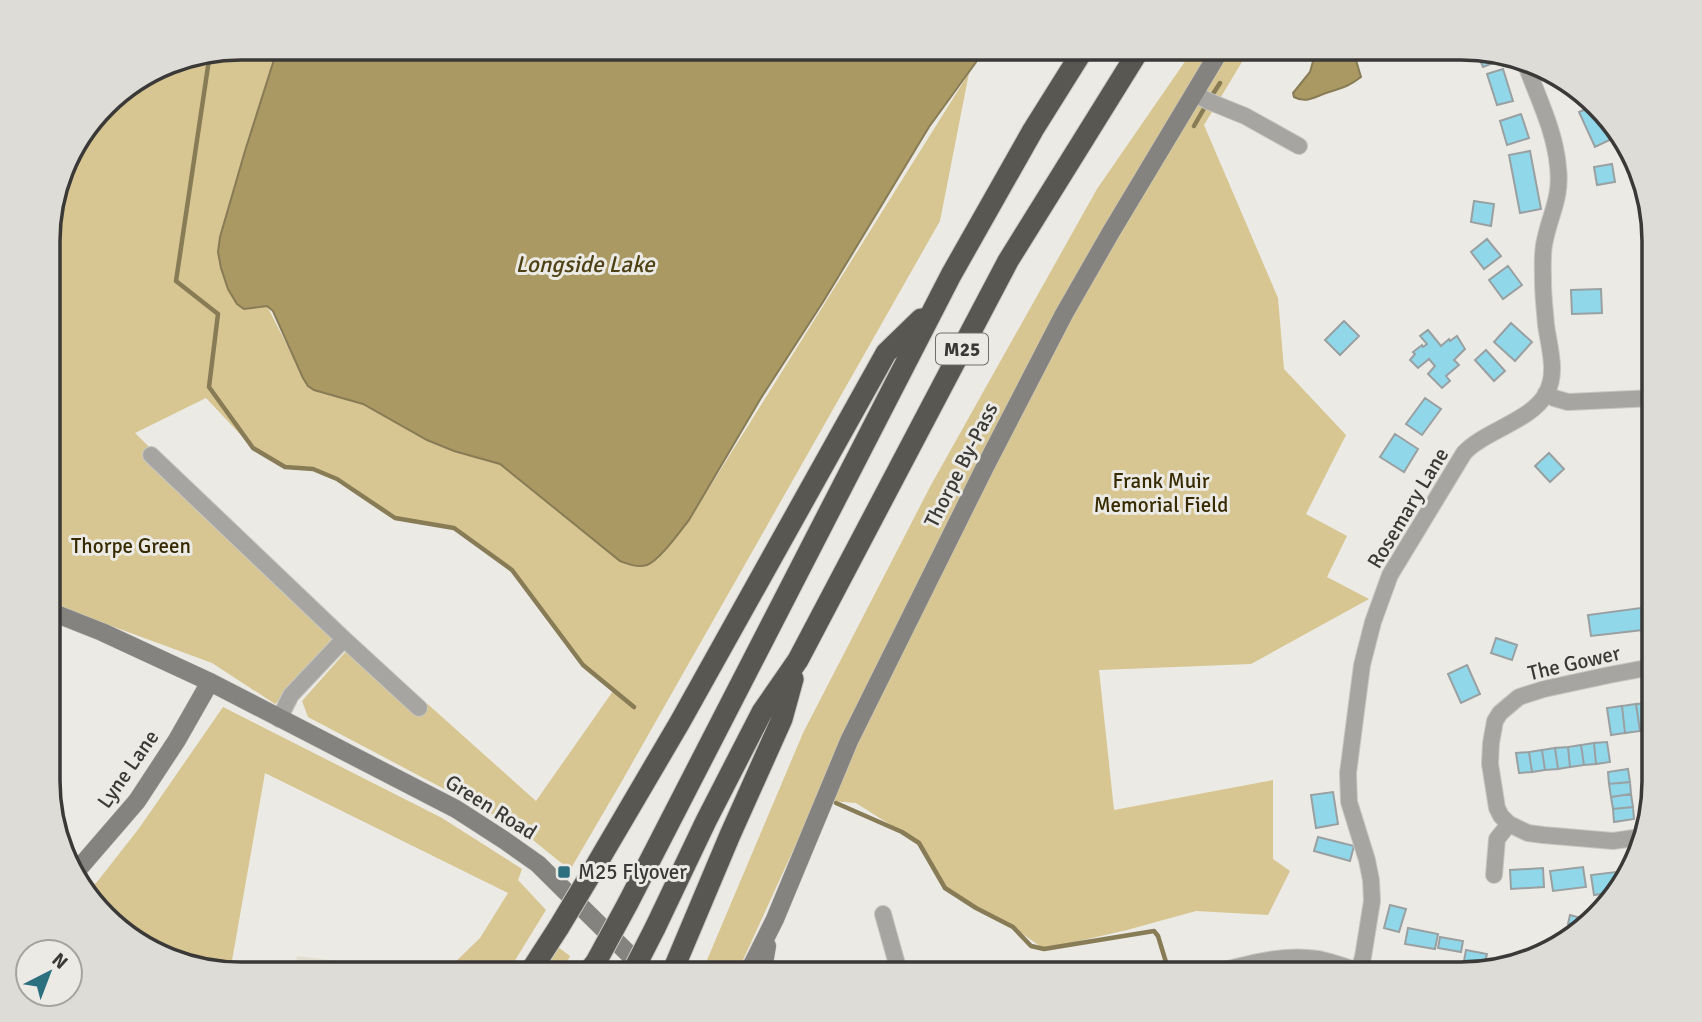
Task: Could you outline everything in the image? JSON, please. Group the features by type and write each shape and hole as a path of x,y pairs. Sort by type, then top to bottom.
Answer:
{"highway":[{"name":"M25","path":"595,962 935,305 1033,130 1077,59"},
{"name":"M25","path":"638,962 762,712 798,660 1008,261 1134,59"},
{"path":"536,962 680,722 886,353 935,305"},
{"path":"676,962 782,719 798,660"}],"main road":[{"name":"Thorpe By-Pass","path":"754,962 775,919 849,741 985,467 1064,314 1215,59"},
{"name":"Green Road","path":"59,615 210,682 456,809 538,864 637,962"},
{"name":"Lyne Lane","path":"81,866 137,801 177,740 210,682"},
{"name":"Thorpe By-Pass","path":"763,962 775,919"}],"street":[{"path":"1529,72 1550,127 1559,168 1557,202 1544,247 1543,284 1552,368 1552,377 1546,393 1568,402 1642,399"},
{"path":"1194,93 1245,116 1299,146"},
{"name":"Rosemary Lane","path":"1363,962 1373,901 1367,860 1349,802 1348,773 1362,666 1373,622 1390,575 1464,453 1469,447 1528,412 1546,393"},
{"path":"151,455 419,708"},
{"path":"279,719 291,695 344,639"},
{"name":"The Gower","path":"1509,824 1497,808 1490,764 1492,731 1500,713 1519,697 1544,689 1642,669"},
{"path":"1494,875 1497,839 1509,824 1528,833 1543,835 1613,841 1633,838"},
{"path":"883,914 896,962"},
{"path":"1260,962 1294,957 1330,962"}],"shaded area":[{"path":"297,956 346,962 296,962"}],"green space":[{"name":"Thorpe Green","path":"274,59 220,237 244,309 267,306 308,386 363,404 427,440 500,464 649,564 689,520 969,73 940,221 570,870 518,828 308,717 302,701 356,640 536,801 613,691 583,665 512,570 454,528 395,518 337,479 313,469 285,467 253,448 206,398 135,433 344,639 275,704 212,663 59,607 61,217 69,182 84,150 104,121 121,104 150,84 182,69 217,61"},
{"name":"Frank Muir Memorial Field","path":"1187,59 1244,59 1204,125 1278,298 1284,369 1346,435 1306,514 1347,536 1327,577 1369,599 1251,664 1099,670 1114,810 1273,780 1273,859 1290,871 1268,915 1196,911 1044,949 1013,927 945,888 919,843 856,803 816,800 742,962 707,960 803,733 931,485 1097,189"},
{"path":"223,707 442,818 522,869 518,880 546,910 514,962 455,962 480,938 508,893 265,773 232,962 217,961 171,949 150,938 112,910 92,886 140,827"},
{"path":"558,947 570,956 567,962 548,962"}],"water":[{"name":"Longside Lake","path":"274,59 978,59 929,127 823,302 761,398 689,520 658,557 647,565 640,566 620,561 500,464 454,451 427,440 363,404 308,386 273,311 267,306 244,309 237,304 228,289 221,268 218,252 220,237"},
{"path":"1314,59 1356,59 1361,77 1344,87 1314,98 1306,100 1294,97 1293,93 1310,72"}],"building":[{"path":"1480,61 1494,63 1483,67"},
{"path":"1503,69 1513,101 1497,105 1487,74"},
{"path":"1586,109 1590,112 1611,139 1595,147 1579,112"},
{"path":"1521,114 1529,138 1507,145 1500,121"},
{"path":"1530,151 1541,209 1520,213 1509,155"},
{"path":"1612,164 1615,182 1597,185 1594,167"},
{"path":"1474,201 1494,204 1491,226 1471,222"},
{"path":"1487,239 1501,256 1484,269 1471,252"},
{"path":"1508,266 1522,285 1503,299 1489,280"},
{"path":"1601,289 1602,313 1572,314 1571,290"},
{"path":"1344,321 1359,336 1340,355 1325,340"},
{"path":"1511,323 1532,342 1515,361 1494,342"},
{"path":"1428,330 1441,346 1457,336 1465,349 1454,360 1459,365 1446,376 1450,381 1442,388 1428,374 1435,366 1429,359 1418,368 1410,360 1415,354 1413,352 1427,344 1420,336"},
{"path":"1486,350 1505,371 1494,381 1475,360"},
{"path":"1425,398 1441,409 1422,435 1406,424"},
{"path":"1395,434 1418,449 1404,472 1380,457"},
{"path":"1549,453 1564,469 1550,482 1535,466"},
{"path":"1642,608 1642,630 1591,636 1588,615"},
{"path":"1496,638 1517,645 1512,660 1491,653"},
{"path":"1467,665 1480,694 1461,703 1448,674"},
{"path":"1636,704 1642,704 1642,731 1640,731"},
{"path":"1636,704 1640,731 1625,733 1622,706"},
{"path":"1622,706 1625,733 1611,735 1607,708"},
{"path":"1607,742 1610,762 1596,764 1594,743"},
{"path":"1594,743 1596,764 1584,765 1581,745"},
{"path":"1581,745 1584,765 1570,767 1568,747"},
{"path":"1568,747 1570,767 1558,769 1555,748"},
{"path":"1555,748 1558,769 1545,770 1542,750"},
{"path":"1542,750 1545,770 1532,772 1529,752"},
{"path":"1529,752 1532,772 1519,773 1516,753"},
{"path":"1628,769 1630,782 1609,784 1608,772"},
{"path":"1630,782 1631,794 1611,797 1609,784"},
{"path":"1333,792 1338,824 1316,828 1311,795"},
{"path":"1631,794 1633,807 1613,809 1611,797"},
{"path":"1633,807 1634,819 1614,822 1613,809"},
{"path":"1318,837 1354,846 1350,861 1314,851"},
{"path":"1583,867 1586,887 1553,891 1550,871"},
{"path":"1543,868 1544,887 1511,889 1510,870"},
{"path":"1618,872 1604,894 1594,895 1591,875"},
{"path":"1390,905 1406,909 1399,932 1384,928"},
{"path":"1570,915 1580,918 1572,925 1568,924"},
{"path":"1408,928 1438,934 1435,949 1405,944"},
{"path":"1440,937 1463,941 1461,952 1438,948"},
{"path":"1466,950 1487,954 1486,960 1464,962"}],"waterway":[{"path":"209,63 176,281 218,314 209,387 253,448 285,467 313,469 337,479 395,518 454,528 512,570 583,665 634,707"},
{"path":"1211,97 1220,83"},
{"path":"1194,126 1206,105"},
{"path":"836,803 902,832 919,843 945,888 1013,927 1031,946 1044,949 1154,931 1166,962"}],"place":[{"name":"M25 Flyover","path":"564,872"}]}
